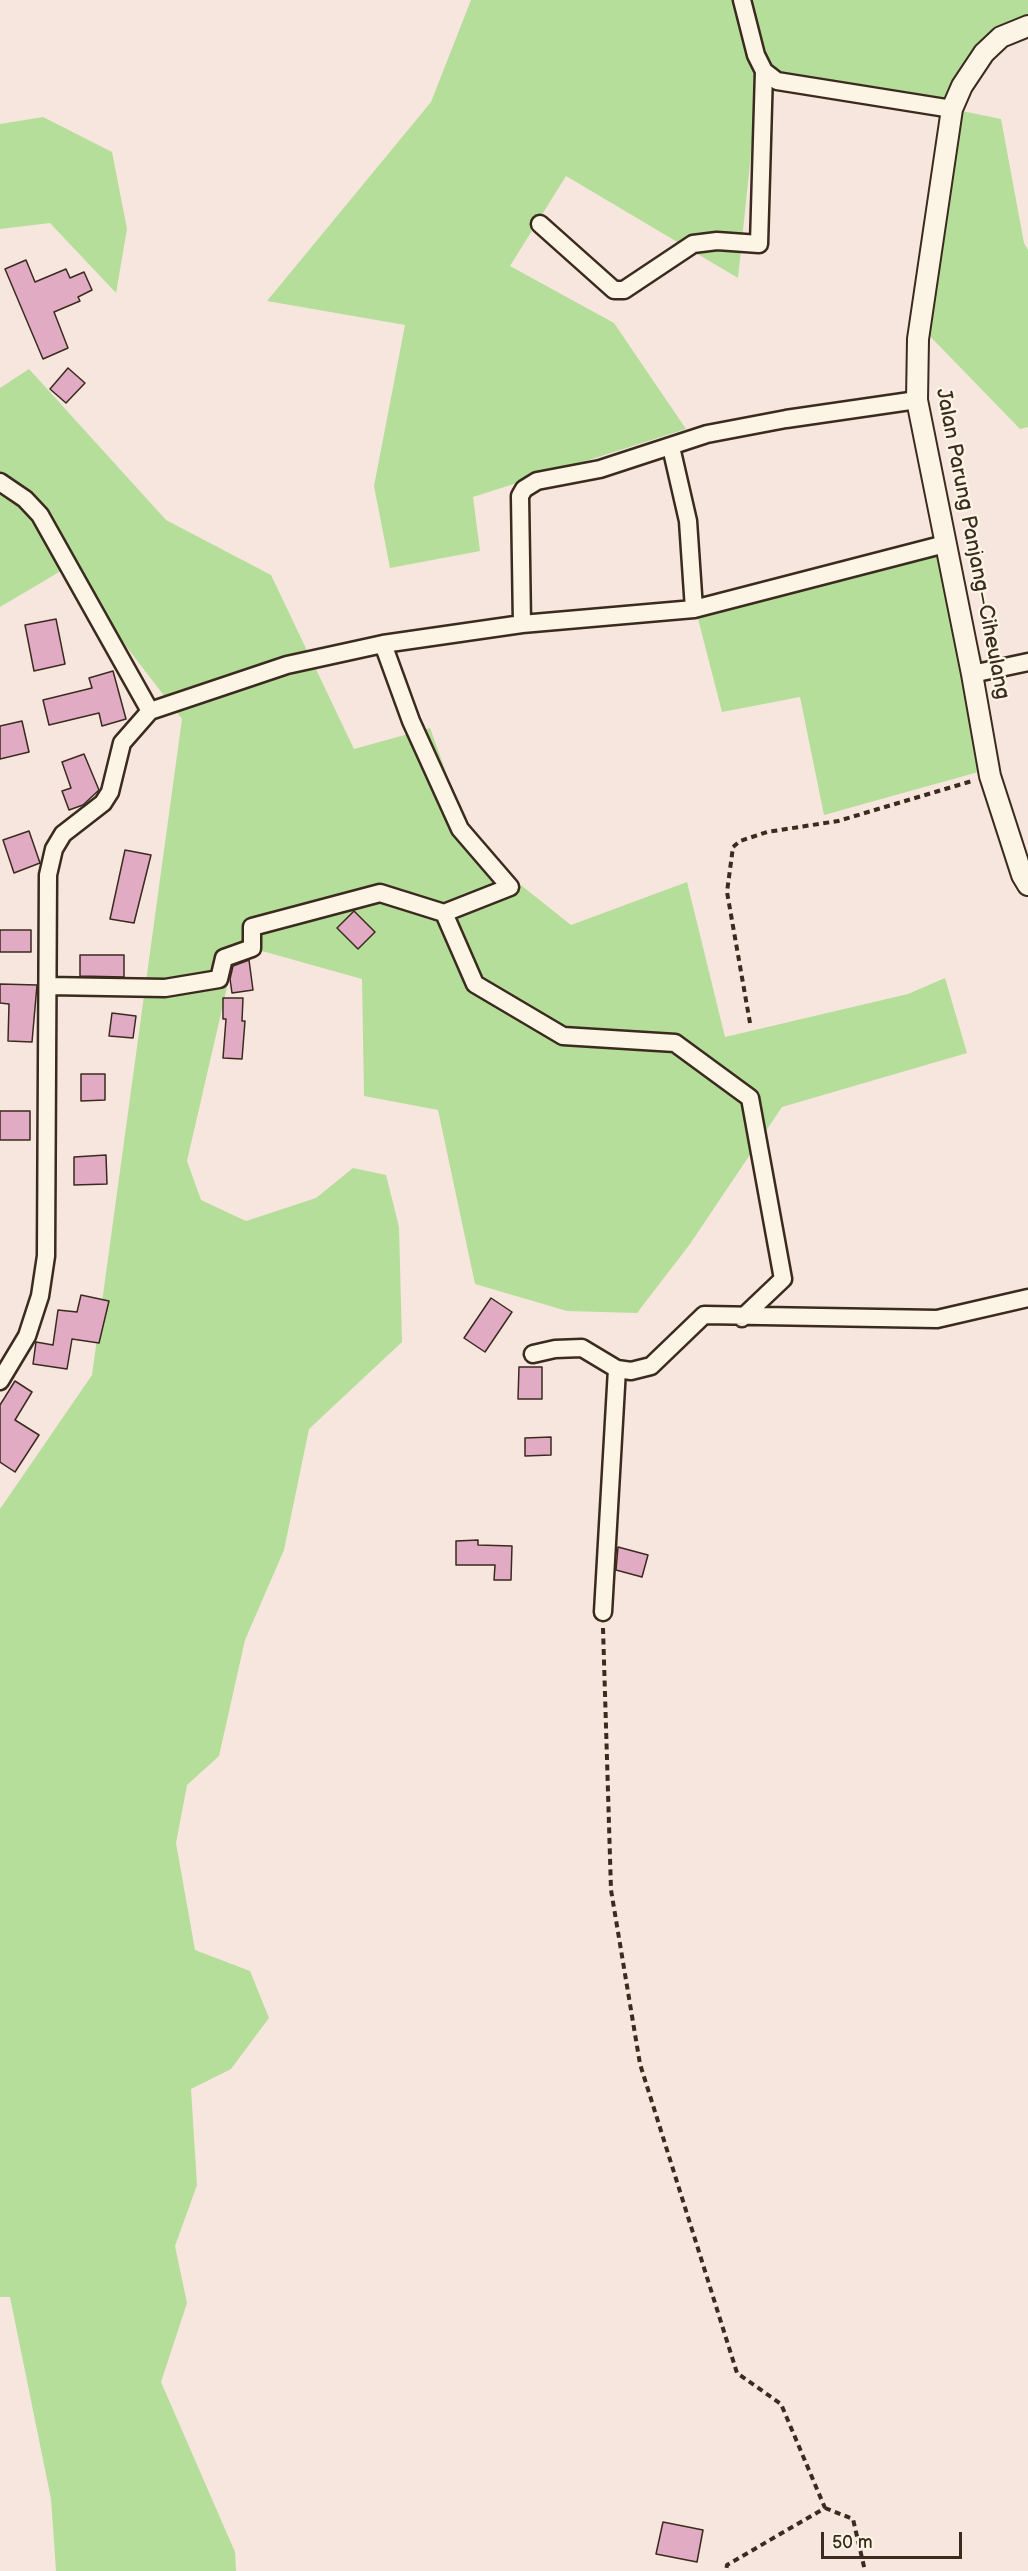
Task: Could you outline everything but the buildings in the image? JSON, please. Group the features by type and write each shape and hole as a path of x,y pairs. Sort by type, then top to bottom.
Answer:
{"street":[{"path":"540,224 614,290 624,290 693,244 717,241 759,244 764,71 753,46 742,0"},
{"name":"Jalan Parung Panjang–Ciheulang","path":"1028,26 1001,37 984,53 962,87 952,109 918,339 916,400 972,674 990,776 1022,875 1028,885"},
{"path":"764,71 777,81 952,109"},
{"path":"522,624 520,496 524,489 537,481 600,469 707,434 786,419 916,400"},
{"path":"671,447 688,521 694,609"},
{"path":"0,482 26,499 40,515 150,711"},
{"path":"0,1381 27,1336 40,1296 46,1256 48,875 54,849 63,834 103,803 110,792 122,743 150,711 286,665 383,644 522,624 694,609 945,544"},
{"path":"49,986 165,988 219,979 224,958 252,948 252,927 380,893 444,913 510,887 460,829 411,721 383,644"},
{"path":"972,674 1028,662"},
{"path":"444,913 475,984 563,1036 675,1043 750,1098 783,1279 742,1318"},
{"path":"533,1354 555,1349 582,1348 617,1369 631,1371 651,1366 704,1315 742,1318 937,1319 1028,1298"},
{"path":"603,1612 617,1369"}],"path":[{"path":"750,1023 727,892 733,847 767,832 837,821 990,776"},
{"path":"603,1612 611,1890 640,2064 738,2373 781,2404 825,2508 853,2519 865,2571"},
{"path":"726,2571 727,2565 825,2508"}],"green space":[{"path":"471,0 1028,0 1028,19 998,26 969,61 952,109 759,77 738,278 566,176 510,266 614,323 686,429 473,497 480,551 390,568 374,486 405,325 267,301 431,102"},
{"path":"952,109 1001,119 1024,243 1028,250 1028,427 1020,429 921,327"},
{"path":"43,117 112,152 127,229 116,293 50,223 0,229 0,124"},
{"path":"29,369 166,520 271,575 354,749 430,728 473,847 571,925 687,882 725,1037 908,994 945,978 967,1053 782,1107 690,1244 637,1313 567,1311 475,1284 438,1110 364,1096 362,979 237,944 187,1161 201,1200 246,1221 316,1198 353,1168 386,1175 399,1227 402,1342 309,1429 284,1550 245,1640 219,1756 187,1785 176,1843 195,1950 250,1971 269,2018 231,2069 191,2089 197,2185 175,2246 187,2303 161,2382 235,2552 236,2571 56,2571 51,2499 10,2297 0,2297 0,1509 92,1375 182,719 66,568 0,607 0,388"},
{"path":"948,542 984,666 982,771 824,815 800,697 722,712 695,607"}]}
